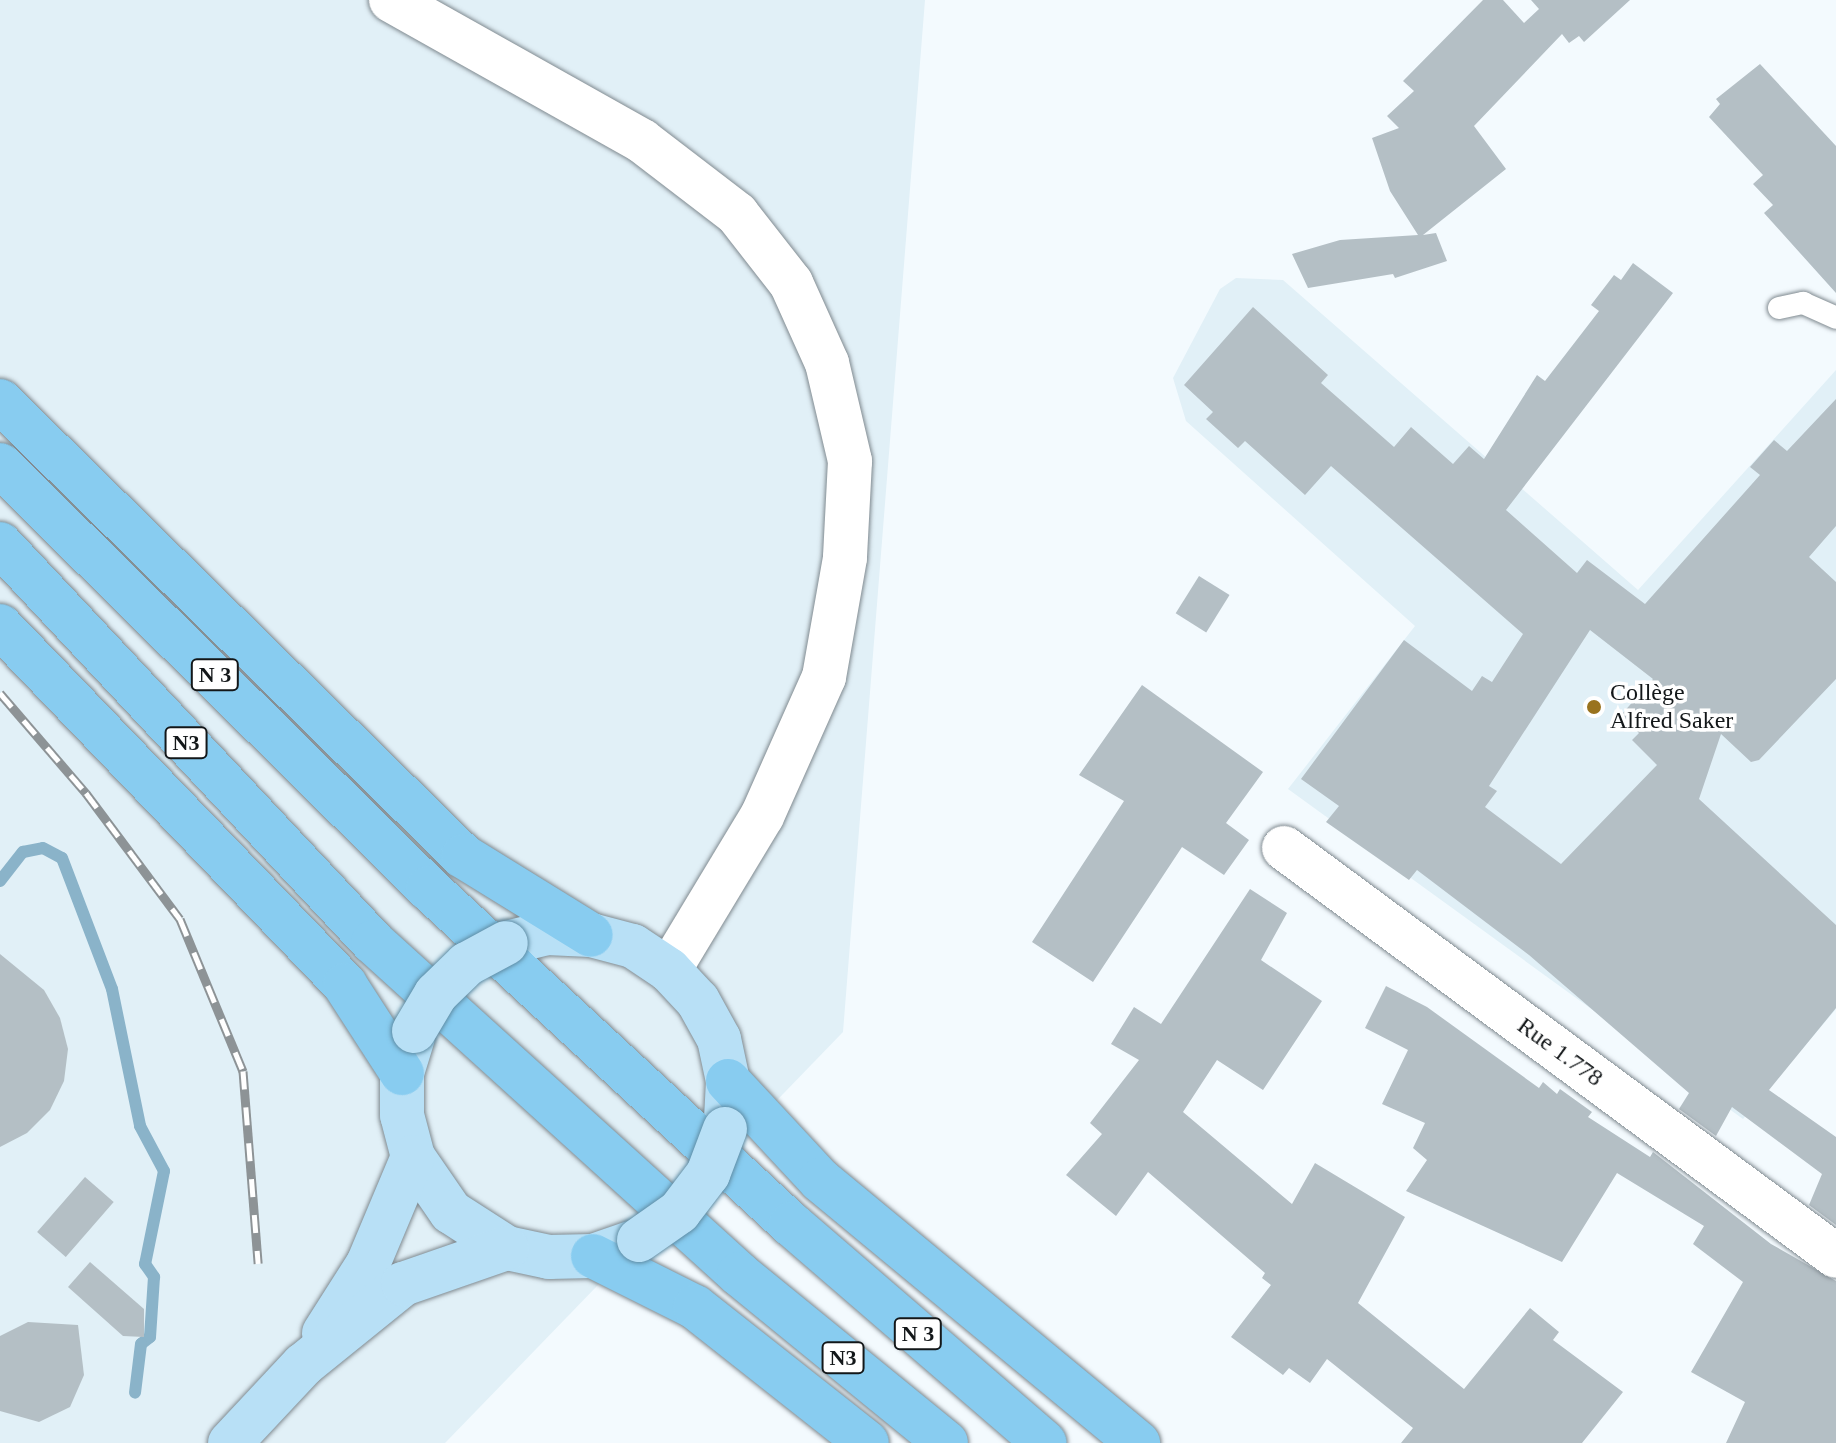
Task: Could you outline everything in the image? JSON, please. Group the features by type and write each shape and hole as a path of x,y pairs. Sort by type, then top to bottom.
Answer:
{"highway":[{"path":"0,401 463,856 591,935"},
{"name":"N 3","path":"0,465 428,888 791,1224 1045,1443"},
{"name":"N3","path":"0,544 373,942 739,1274 946,1443"},
{"path":"0,626 345,985 402,1073"},
{"path":"728,1081 820,1180 1138,1443"},
{"path":"593,1256 695,1307 867,1443"}],"main road":[{"path":"547,933 591,935 633,946 669,970 705,1013 728,1081 725,1129 708,1174 679,1212 639,1240 593,1256 549,1257 507,1248 451,1212 413,1157 402,1115 402,1073 414,1031 436,994 467,964 506,943 547,933"},
{"path":"303,1365 368,1264 413,1157"},
{"path":"230,1443 303,1365 403,1284 507,1248"}],"street":[{"path":"391,0 642,141 737,214 791,283 827,363 850,461 845,558 824,677 762,816 669,970"},
{"name":"Rue 1.778","path":"1284,848 1836,1256"}],"lane":[{"path":"1779,308 1803,303 1836,318"}],"shaded area":[{"path":"0,0 925,0 843,1032 445,1443 0,1443"},
{"name":"Collège Alfred Saker","path":"1236,278 1283,280 1638,590 1836,370 1836,1009 1743,1119 1288,789 1415,626 1186,421 1173,378 1220,289"}],"building":[{"path":"1483,0 1503,0 1524,23 1539,9 1531,0 1630,0 1584,42 1579,36 1569,43 1562,34 1474,126 1506,169 1423,235 1436,233 1447,261 1395,278 1393,274 1308,288 1292,254 1340,240 1418,235 1390,191 1372,138 1399,128 1387,116 1414,91 1403,81"},
{"path":"1760,64 1836,146 1836,293 1764,213 1773,205 1753,184 1763,175 1709,117 1720,104 1716,99"},
{"name":"Collège Alfred Saker","path":"1633,263 1673,293 1506,510 1577,573 1587,560 1645,604 1760,475 1750,467 1774,440 1787,451 1836,399 1836,526 1809,557 1836,582 1836,679 1759,760 1751,762 1721,734 1699,799 1836,925 1836,1008 1769,1090 1836,1137 1836,1225 1809,1205 1822,1174 1732,1107 1716,1136 1679,1109 1689,1093 1529,955 1417,870 1409,880 1326,822 1339,806 1301,779 1404,640 1472,691 1482,676 1492,682 1523,634 1331,466 1305,495 1245,441 1238,448 1206,419 1213,412 1184,385 1253,307 1328,375 1321,383 1394,447 1411,427 1453,464 1469,446 1484,459 1537,375 1545,381 1599,311 1591,305 1614,275 1621,280","holes":["1590,630 1653,679 1621,715 1639,733 1632,740 1657,765 1561,864 1485,807 1497,791 1489,786"]},
{"path":"1199,576 1230,595 1206,632 1176,613"},
{"path":"1142,685 1263,772 1226,823 1249,840 1224,875 1182,847 1093,982 1032,942 1124,801 1079,775"},
{"path":"1250,889 1287,913 1261,960 1322,1001 1263,1090 1217,1060 1183,1112 1292,1204 1315,1163 1405,1217 1358,1303 1464,1389 1530,1308 1559,1332 1553,1340 1623,1392 1582,1443 1401,1443 1413,1428 1327,1359 1310,1383 1289,1368 1283,1375 1231,1337 1271,1285 1262,1278 1265,1273 1148,1172 1116,1216 1066,1175 1102,1134 1090,1123 1139,1060 1111,1044 1134,1007 1161,1024"},
{"path":"0,954 44,990 60,1018 68,1049 64,1081 50,1110 27,1133 0,1147"},
{"path":"1386,986 1427,1007 1539,1088 1543,1082 1557,1094 1560,1089 1592,1112 1588,1117 1650,1157 1653,1152 1771,1244 1836,1281 1836,1443 1726,1443 1745,1402 1691,1372 1743,1282 1693,1244 1704,1226 1617,1173 1562,1262 1406,1191 1427,1160 1413,1148 1425,1123 1382,1104 1408,1050 1365,1028"},
{"path":"85,1177 114,1202 66,1257 37,1232"},
{"path":"90,1262 144,1309 144,1337 123,1336 68,1287"},
{"path":"28,1322 78,1325 84,1375 70,1407 39,1422 0,1411 0,1336"}],"waterway":[{"path":"0,881 23,852 43,848 62,858 112,989 140,1126 164,1171 145,1264 154,1277 150,1337 141,1344 135,1393"}],"railway":[{"path":"0,693 86,793 180,919 243,1071 258,1263"}],"place":[{"name":"Collège Alfred Saker","path":"1594,707"}]}
